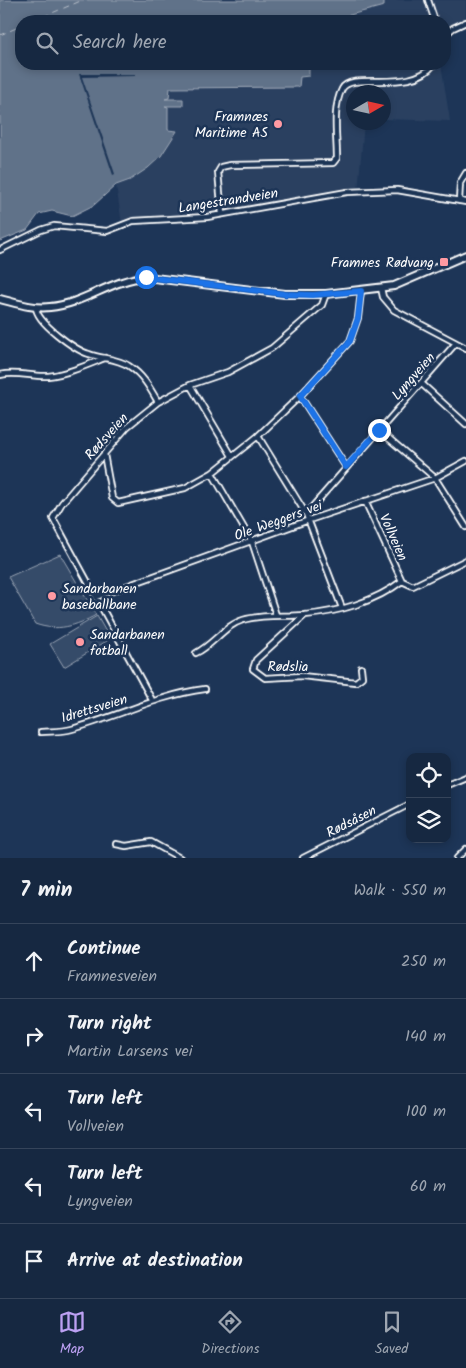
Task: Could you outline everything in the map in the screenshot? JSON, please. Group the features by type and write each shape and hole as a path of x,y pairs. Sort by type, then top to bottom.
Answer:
{"main road":[{"path":"0,298 36,307 68,303 119,283 146,277 285,294 326,294 361,291 381,288 413,279 466,256"}],"street":[{"path":"428,0 433,15"},
{"path":"451,30 466,22"},
{"path":"222,214 218,169 230,165 333,162 337,158 336,110 342,89 346,84 417,78 429,70"},
{"path":"458,201 462,178 466,173"},
{"name":"Langestrandveien","path":"0,250 41,230 54,226 107,231 133,221 222,214 358,191 397,190 466,202"},
{"path":"381,288 383,297 394,310 466,348"},
{"path":"104,454 114,502 173,492 212,473 258,436 300,396 350,341 358,318 361,291"},
{"name":"Rødsveien","path":"53,518 62,503 127,427 158,402 190,386 228,372 272,348 322,304 326,294"},
{"path":"36,307 37,315 42,322 87,354 124,363 137,372 148,384 158,402"},
{"name":"Lyngveien","path":"306,514 456,343"},
{"path":"0,375 13,373 38,376 55,375 106,358"},
{"path":"422,384 466,424"},
{"path":"190,386 232,456"},
{"path":"300,396 346,467"},
{"path":"379,430 435,478 466,526"},
{"path":"258,436 309,520 342,608"},
{"name":"Ole Weggers vei","path":"96,597 309,520 435,478 466,461"},
{"path":"212,473 252,542 276,615"},
{"name":"Vollveien","path":"365,501 402,581"},
{"name":"Idrettsveien","path":"53,518 152,700"},
{"path":"196,653 238,622 276,615 305,615 342,608 378,598 402,581 413,586 466,560"},
{"name":"Rødslia","path":"305,615 256,660 253,669 257,674 265,678 302,676 356,682 362,677 361,668"},
{"name":"Idrettsveien","path":"41,732 70,729 152,700 180,692 205,689"},
{"path":"451,783 466,777"},
{"name":"Rødsåsen","path":"303,858 406,806"},
{"path":"116,844 126,846 151,842 180,858"},
{"path":"456,858 466,849"}],"shaded area":[{"path":"0,0 384,0 384,6 350,15 15,15 15,70 309,70 309,76 300,77 299,87 170,88 169,98 165,99 183,99 183,106 165,106 168,107 168,130 177,131 161,156 148,168 130,180 116,185 94,205 72,216 52,211 39,214 27,230 0,241"},
{"path":"384,0 466,0 466,22 451,31 451,15 350,15 384,6"},
{"path":"309,70 442,70 450,121 391,119 391,85 346,85 346,130 363,130 358,191 207,217 144,220 122,224 116,185 130,180 176,131 168,130 168,107 165,106 182,106 182,99 164,99 170,88 299,87 300,77 309,76"},
{"name":"Sandarbanen baseballbane","path":"60,554 96,615 74,625 51,628 35,624 8,577"},
{"name":"Sandarbanen fotball","path":"97,616 110,639 64,667 50,644"}],"pier":[{"path":"79,74 135,74 135,76 82,77 115,174 113,175"}],"ferry route":[{"path":"47,15 83,0"},
{"path":"0,35 15,29"}],"place":[{"name":"Framnæs Maritime AS","path":"278,124"},
{"name":"Framnes Rødvang","path":"444,262"},
{"name":"Sandarbanen baseballbane","path":"52,596"},
{"name":"Sandarbanen fotball","path":"80,642"}],"route":[{"path":"146,277 285,294 313,295 361,291 358,318 350,341 300,396 346,467 379,430"}]}
